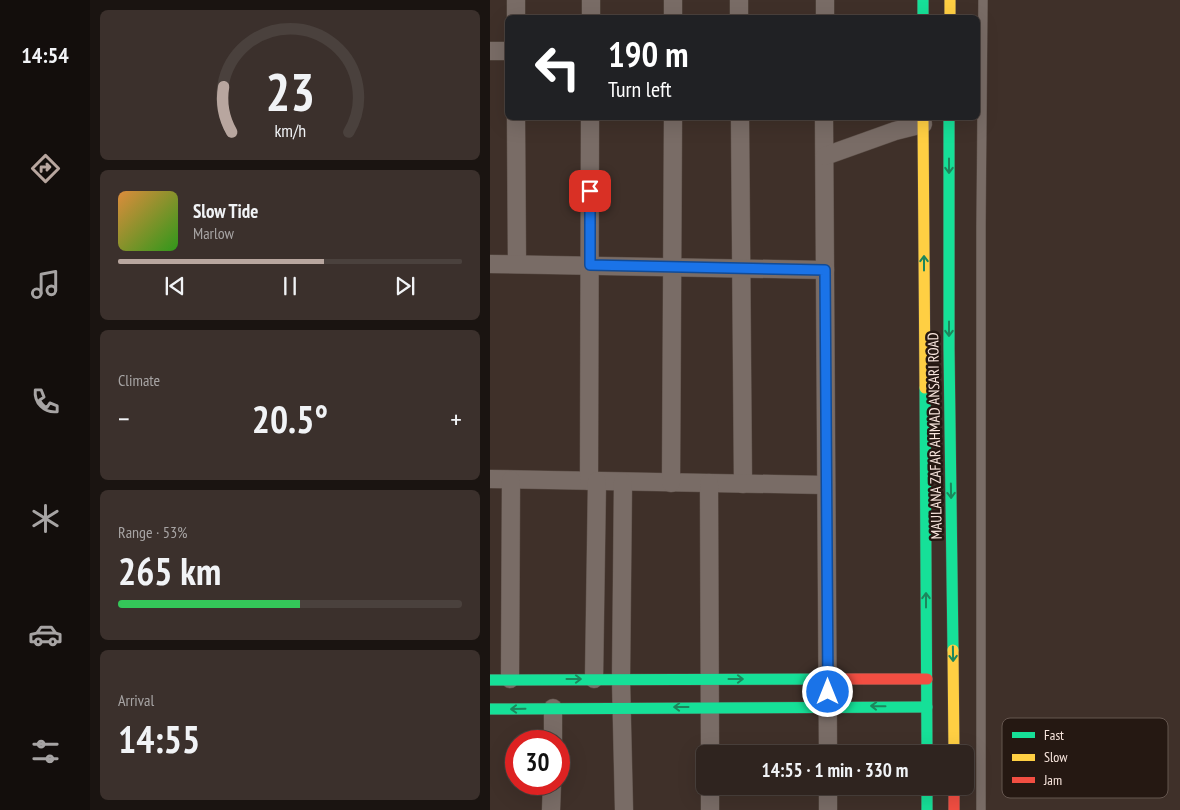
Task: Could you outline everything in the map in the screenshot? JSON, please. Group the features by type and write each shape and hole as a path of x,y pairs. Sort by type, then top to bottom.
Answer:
{"main road":[{"path":"923,0 923,15"},
{"path":"950,0 950,15"},
{"name":"MAULANA ZAFAR AHMAD ANSARI ROAD","path":"949,120 949,348 954,745"},
{"name":"MAULANA ZAFAR AHMAD ANSARI ROAD","path":"923,121 927,745"},
{"path":"490,680 927,680"},
{"path":"490,709 927,707"},
{"path":"927,795 927,810"},
{"path":"954,795 954,810"}],"street":[{"path":"516,0 516,15"},
{"path":"590,15 591,0"},
{"path":"673,0 673,15"},
{"path":"739,0 739,15"},
{"path":"825,0 825,15"},
{"path":"490,51 505,51"},
{"path":"516,120 517,264"},
{"path":"590,120 594,679"},
{"path":"672,482 673,120"},
{"path":"740,120 743,484"},
{"path":"824,120 828,745"},
{"path":"824,156 923,121"},
{"path":"490,264 825,270"},
{"path":"490,479 826,485"},
{"path":"510,679 511,480"},
{"path":"623,482 621,707 624,810"},
{"path":"709,483 710,745"},
{"path":"553,708 553,730"},
{"path":"551,810 552,795"},
{"path":"710,795 710,810"},
{"path":"828,795 828,810"}],"lane":[{"path":"981,810 983,0"}],"traffic: fast":[{"path":"923,0 923,15"},
{"path":"949,120 949,348 953,650"},
{"path":"925,388 927,745"},
{"path":"490,680 843,679"},
{"path":"490,709 927,707"},
{"path":"927,795 927,810"}],"traffic: slow":[{"path":"950,0 950,15"},
{"path":"923,120 925,388"},
{"path":"953,650 954,745"}],"traffic: jam":[{"path":"843,679 927,679"},
{"path":"954,795 954,810"}],"route":[{"path":"590,191 590,265 825,270 828,692"}]}
